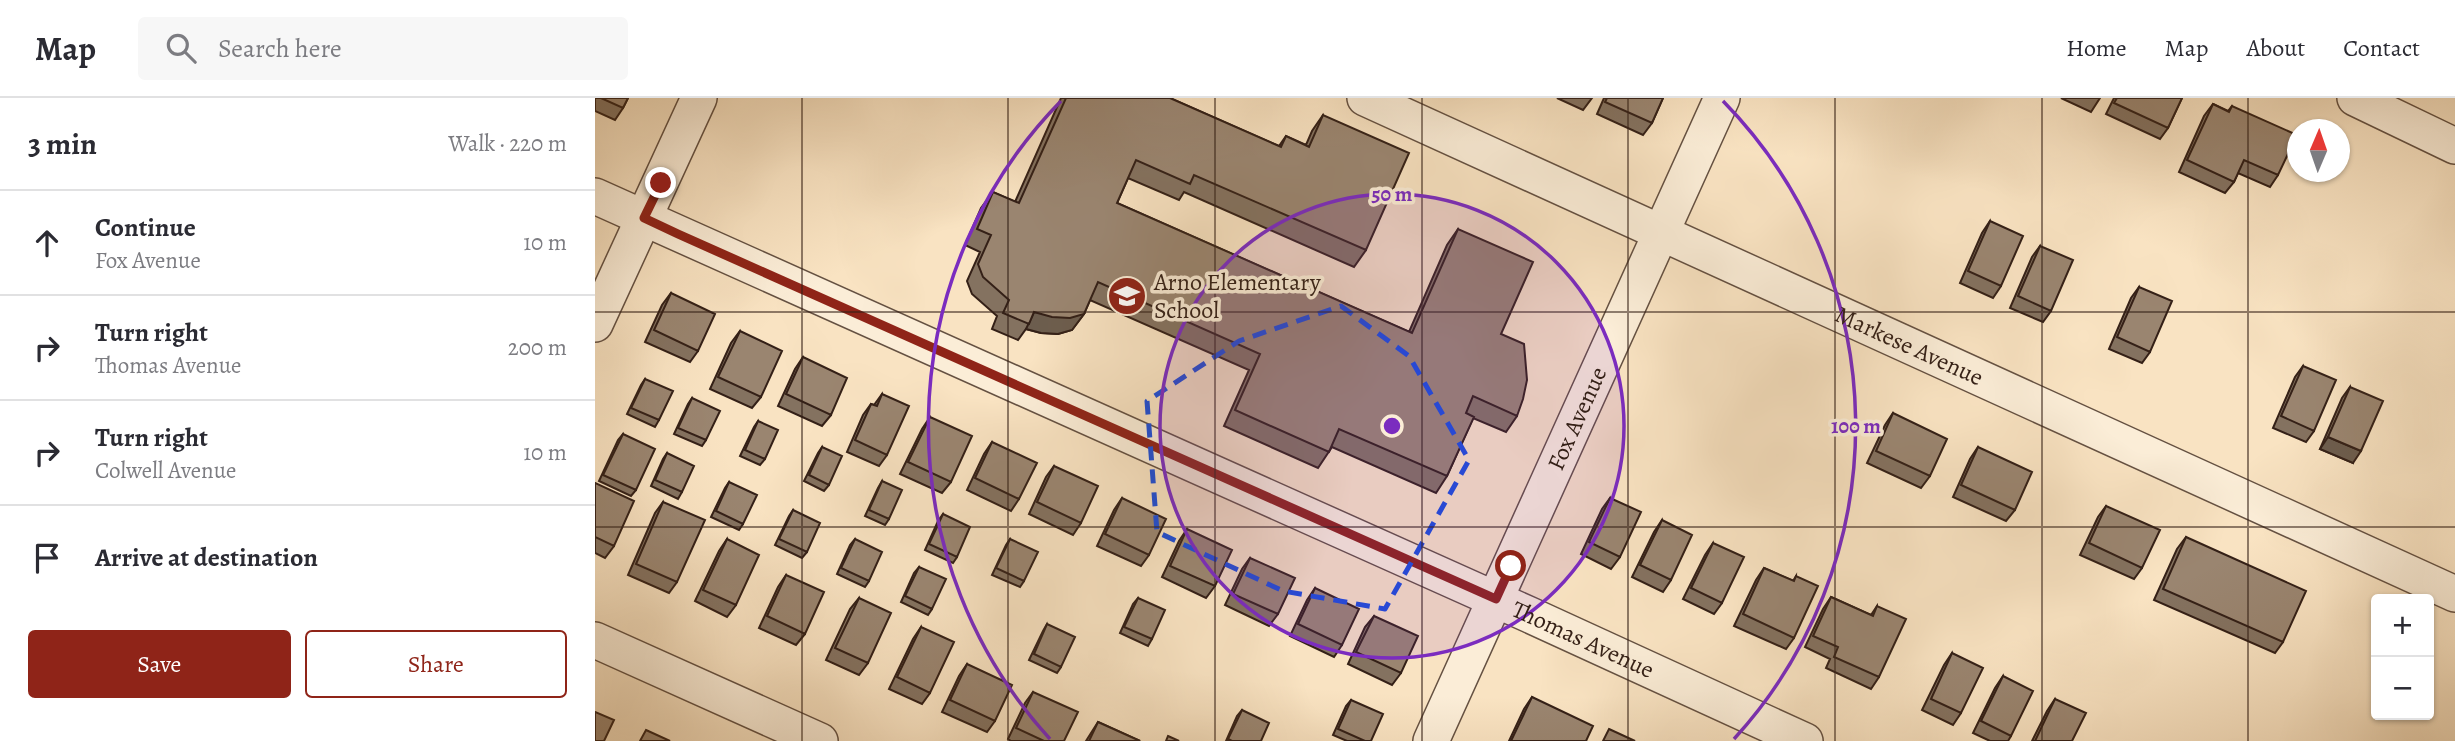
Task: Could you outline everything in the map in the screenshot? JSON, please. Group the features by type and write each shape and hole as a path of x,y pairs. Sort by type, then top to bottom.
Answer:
{"street":[{"path":"595,324 699,98"},
{"name":"Markese Avenue","path":"1365,98 2455,594"},
{"name":"Fox Avenue","path":"1431,741 1722,98"},
{"path":"2355,98 2455,146"},
{"name":"Thomas Avenue","path":"595,196 1496,599 1805,741"},
{"path":"595,640 820,741"}],"highlighted area":[{"path":"1341,306 1409,356 1469,460 1385,609 1283,591 1157,532 1147,401 1239,341"}],"building":[{"path":"601,98 628,98 623,108"},
{"name":"Arno Elementary School","path":"1066,98 1170,98 1281,147 1286,136 1309,147 1323,115 1409,153 1366,250 1194,175 1190,184 1136,160 1117,203 1412,333 1458,229 1533,262 1501,334 1524,344 1527,380 1517,416 1473,396 1466,413 1474,417 1447,476 1339,429 1329,452 1235,410 1260,354 1098,282 1084,314 1070,318 1034,312 1029,324 1003,313 1009,300 983,277 978,264 991,235 977,229 993,192 1019,203"},
{"path":"1607,98 1663,98 1652,123 1605,102"},
{"path":"2117,98 2182,98 2168,128 2114,103"},
{"path":"2213,104 2229,112 2232,106 2287,131 2287,156 2278,175 2244,160 2234,182 2187,160"},
{"path":"1990,221 2023,236 2001,286 1968,271"},
{"path":"2040,246 2073,260 2051,311 2018,296"},
{"path":"2139,287 2172,301 2150,352 2117,337"},
{"path":"671,293 715,314 698,351 654,330"},
{"path":"740,331 782,351 761,397 718,377"},
{"path":"803,357 847,378 831,415 786,394"},
{"path":"2303,366 2336,380 2314,431 2281,416"},
{"path":"645,379 673,391 659,420 631,408"},
{"path":"2350,387 2383,401 2361,451 2328,437"},
{"path":"882,394 909,406 887,455 855,440 871,404 877,406"},
{"path":"692,398 720,411 706,440 678,428"},
{"path":"1893,413 1947,439 1930,476 1876,451"},
{"path":"930,417 972,436 951,482 908,462"},
{"path":"758,421 778,430 765,459 745,450"},
{"path":"623,434 655,449 636,490 603,475"},
{"path":"992,442 1037,463 1019,499 975,478"},
{"path":"822,447 842,456 829,485 809,475"},
{"path":"1978,447 2032,472 2015,510 1961,485"},
{"path":"667,453 694,466 682,492 655,480"},
{"path":"1054,466 1098,486 1081,523 1037,502"},
{"path":"882,481 902,490 889,519 869,510"},
{"path":"729,482 757,495 743,524 716,511"},
{"path":"595,483 634,501 614,546 595,537"},
{"path":"1122,498 1166,519 1149,555 1105,534"},
{"path":"1610,498 1641,512 1620,557 1589,542"},
{"path":"663,502 705,520 677,582 636,564"},
{"path":"2106,506 2160,530 2142,568 2089,543"},
{"path":"793,510 820,523 807,552 779,539"},
{"path":"943,514 970,527 957,557 929,544"},
{"path":"1662,520 1692,535 1671,580 1640,565"},
{"path":"1187,529 1232,550 1215,586 1170,566"},
{"path":"2186,537 2306,591 2283,642 2163,589"},
{"path":"727,539 759,555 736,605 703,590"},
{"path":"855,539 882,552 869,581 841,568"},
{"path":"1010,539 1038,552 1024,581 996,568"},
{"path":"1713,543 1744,557 1722,603 1691,588"},
{"path":"1250,558 1295,578 1278,614 1233,594"},
{"path":"919,567 946,579 932,609 905,596"},
{"path":"1764,568 1794,581 1796,576 1818,586 1794,638 1743,614"},
{"path":"786,575 824,592 805,634 767,616"},
{"path":"1315,588 1359,609 1342,645 1298,624"},
{"path":"1831,597 1873,616 1877,606 1906,619 1879,677 1834,657 1838,647 1813,636"},
{"path":"859,598 891,613 868,663 835,648"},
{"path":"1138,598 1165,610 1152,639 1124,627"},
{"path":"1374,616 1418,636 1401,673 1356,652"},
{"path":"1047,624 1075,637 1061,667 1034,654"},
{"path":"921,627 954,642 930,693 897,677"},
{"path":"1952,653 1983,668 1961,713 1931,699"},
{"path":"967,664 1012,685 995,721 950,700"},
{"path":"2003,676 2033,691 2011,736 1981,721"},
{"path":"1033,692 1078,712 1064,741 1044,741 1016,728"},
{"path":"1532,697 1593,726 1586,741 1511,741"},
{"path":"2055,699 2086,713 2072,741 2035,741"},
{"path":"1351,700 1383,714 1371,741 1338,729"},
{"path":"1242,710 1269,723 1261,741 1228,739"},
{"path":"595,712 614,720 604,741 595,741"},
{"path":"1098,722 1140,741 1089,741"},
{"path":"1609,729 1635,741 1603,741"},
{"path":"646,730 670,741 640,741"},
{"path":"1168,736 1179,741 1166,741"}],"place":[{"name":"Arno Elementary School","path":"1127,296"}],"route":[{"path":"661,183 644,218 678,234 1496,599 1511,566"}]}
